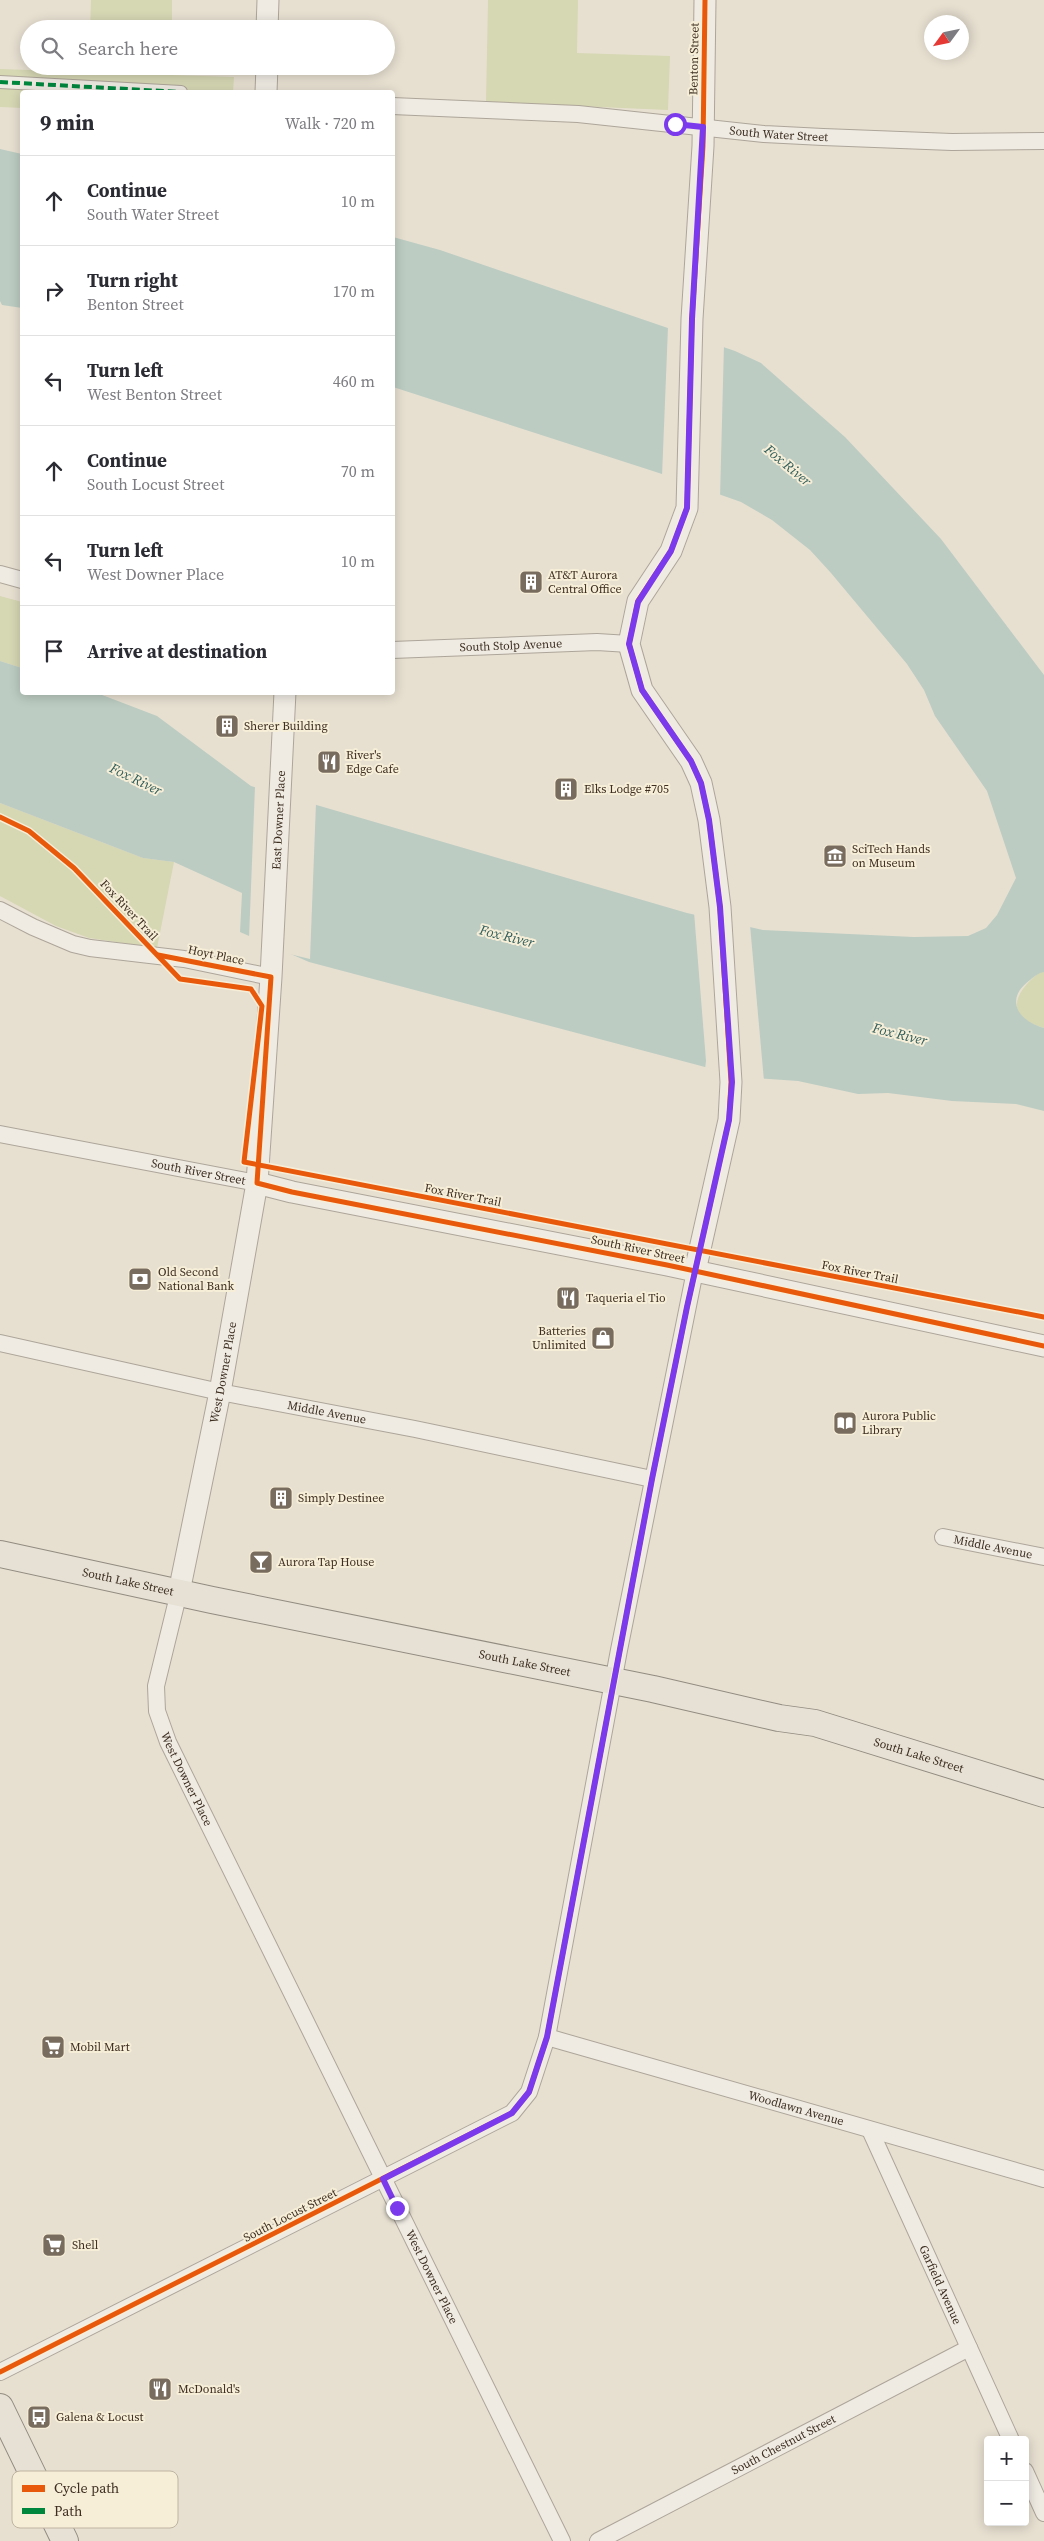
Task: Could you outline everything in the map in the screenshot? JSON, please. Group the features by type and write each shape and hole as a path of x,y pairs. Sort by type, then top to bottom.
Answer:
{"main road":[{"name":"South Lake Street","path":"0,1554 614,1683 653,1689 779,1718 815,1723 1044,1794"},
{"path":"0,2407 31,2471"},
{"path":"59,2528 65,2541"}],"street":[{"path":"267,20 268,0"},
{"name":"Benton Street","path":"629,644 638,602 671,551 687,508 692,319 703,127 705,0"},
{"path":"266,90 267,75"},
{"path":"0,82 145,90"},
{"name":"South Water Street","path":"395,106 518,110 823,137 952,142 1044,141"},
{"path":"0,574 20,579"},
{"name":"South Stolp Avenue","path":"395,650 597,642 629,644"},
{"path":"629,644 642,690 691,761 701,783 709,820 720,907 732,1082 729,1120 695,1272"},
{"name":"East Downer Place","path":"271,947 278,790 285,695"},
{"name":"Hoyt Place","path":"0,910 39,930 73,944 90,948 184,959 271,977"},
{"name":"West Downer Place","path":"271,947 271,977 257,1183 220,1392 179,1592 156,1686 157,1711 176,1759 562,2541"},
{"name":"South River Street","path":"0,1134 454,1222 1044,1346"},
{"name":"South Locust Street","path":"0,2372 512,2113 529,2092 547,2037 652,1479 695,1272"},
{"name":"Middle Avenue","path":"0,1344 220,1392 415,1429 652,1479"},
{"name":"Middle Avenue","path":"943,1537 1044,1557"},
{"name":"Woodlawn Avenue","path":"547,2037 1044,2179"},
{"name":"Garfield Avenue","path":"870,2130 1009,2436"},
{"name":"South Chestnut Street","path":"598,2541 969,2348"},
{"path":"1029,2480 1044,2513"}],"green space":[{"path":"91,0 172,0 172,20 90,20"},
{"path":"488,0 578,0 577,53 670,56 668,110 486,102"},
{"path":"0,69 20,70 20,75 234,77 233,90 20,90 20,108 0,107"},
{"path":"0,596 20,601 20,667 0,661"},
{"path":"0,803 143,858 174,862 157,948 89,938 56,926 0,896"},
{"path":"1040,972 1044,972 1044,1028 1023,1018 1018,1011 1017,1004 1024,988"}],"water":[{"path":"0,149 20,154 20,308 2,305 0,301"},
{"name":"Fox River","path":"395,238 440,250 735,351 761,363 845,437 941,539 1044,675 1044,972 1022,987 1016,1002 1021,1015 1035,1025 1044,1028 1044,1111 1016,1104 952,1101 888,1093 858,1094 798,1081 754,1078 725,1068 705,1067 309,962 240,932 242,893 174,862 143,858 0,803 0,661 20,667 20,695 102,695 157,716 251,786 687,913 763,930 914,937 968,936 986,928 997,915 1016,878 987,791 935,716 924,690 907,664 810,550 772,520 741,502 659,473 395,388"}],"pier":[{"path":"668,327 724,344 720,498 662,476"},
{"path":"255,786 316,803 310,959 281,952 249,938"},
{"path":"694,912 750,925 764,1081 754,1081 725,1071 705,1069 706,1061"}],"marked path":[{"path":"0,82 145,90"}],"cycle path":[{"path":"0,2372 512,2113 529,2092 547,2037 652,1479 687,1307 729,1120 731,1082 720,907 709,820 701,783 691,761 642,690 629,644 638,601 671,551 687,508 692,319 703,146 705,0"},
{"name":"Fox River Trail","path":"0,817 29,831 74,868 180,979 251,989 262,1006 244,1162 1044,1317"},
{"path":"158,955 271,977 257,1183 292,1192 667,1265 1044,1346"}],"place":[{"name":"AT&T Aurora Central Office","path":"531,582"},
{"name":"Sherer Building","path":"227,726"},
{"name":"River's Edge Cafe","path":"329,762"},
{"name":"Elks Lodge #705","path":"566,789"},
{"name":"SciTech Hands on Museum","path":"835,856"},
{"name":"Old Second National Bank","path":"140,1279"},
{"name":"Taqueria el Tio","path":"568,1298"},
{"name":"Batteries Unlimited","path":"603,1338"},
{"name":"Aurora Public Library","path":"845,1423"},
{"name":"Simply Destinee","path":"281,1498"},
{"name":"Aurora Tap House","path":"261,1562"},
{"name":"Mobil Mart","path":"53,2047"},
{"name":"Shell","path":"54,2245"},
{"name":"McDonald's","path":"160,2389"},
{"name":"Galena & Locust","path":"39,2417"}],"route":[{"path":"397,2208 383,2179 512,2113 529,2092 547,2037 652,1479 687,1307 729,1120 732,1082 720,907 709,820 701,783 691,761 642,690 629,644 638,602 671,551 687,508 692,319 703,127 675,124"}]}
